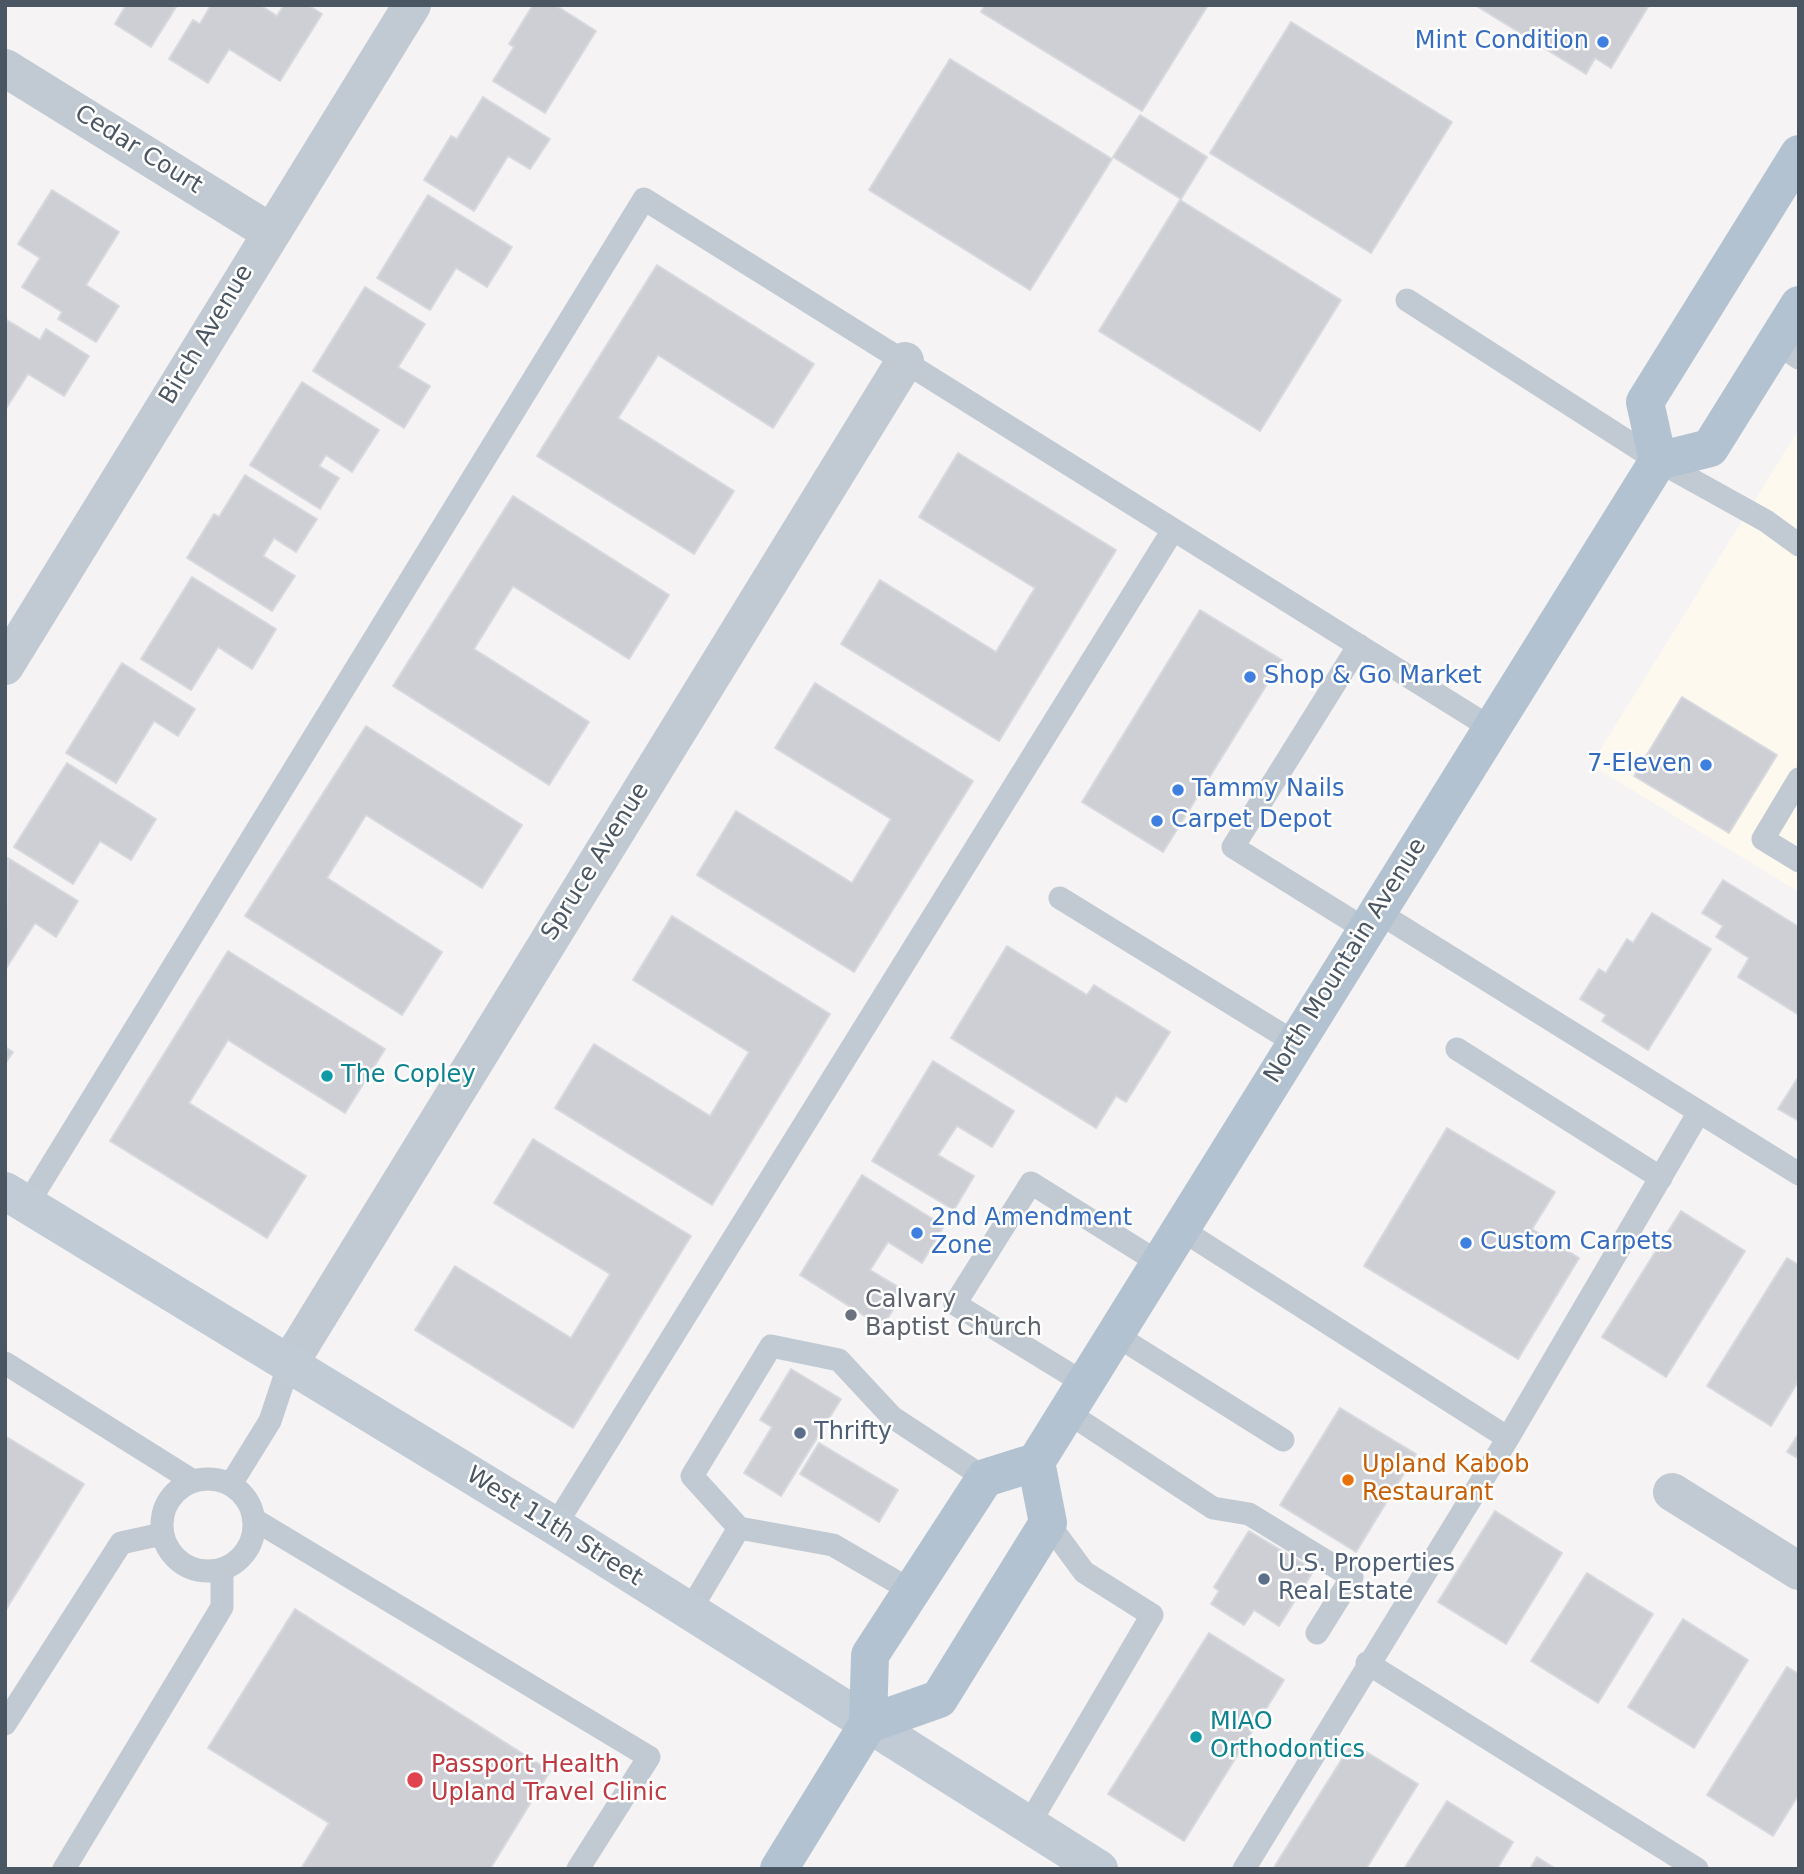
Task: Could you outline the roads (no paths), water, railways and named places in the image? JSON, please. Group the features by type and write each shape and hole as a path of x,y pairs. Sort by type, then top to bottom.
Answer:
{"main road":[{"path":"1799,154 1645,402 1658,461 1710,448 1787,350 1799,305"},
{"name":"North Mountain Avenue","path":"1036,1462 1294,1042 1658,461"},
{"path":"779,1869 868,1724 870,1655 985,1478 1036,1462 1048,1523 939,1699 868,1724"}],"street":[{"name":"Birch Avenue","path":"5,666 412,5"},
{"name":"Cedar Court","path":"5,68 270,232"},
{"name":"Spruce Avenue","path":"289,1364 905,361"},
{"name":"West 11th Street","path":"16,1198 555,1526 1099,1869"},
{"path":"1672,1492 1799,1571"}],"lane":[{"path":"16,1198 644,200 1490,727"},
{"path":"1407,300 1658,461 1766,521 1799,545"},
{"path":"555,1526 1173,530"},
{"path":"1359,645 1233,847 1371,920 1699,1112 1799,1174"},
{"path":"1799,779 1763,839 1799,861"},
{"path":"1060,898 1294,1042"},
{"path":"1457,1049 1661,1178"},
{"path":"1244,1869 1367,1663 1508,1438 1699,1112"},
{"path":"1158,1262 1031,1183 955,1304 1213,1508 1249,1514 1352,1577 1317,1633"},
{"path":"1179,1228 1508,1438"},
{"path":"1114,1334 1283,1440"},
{"path":"912,1591 833,1545 739,1528 692,1476 771,1346 839,1360 892,1417 985,1478"},
{"path":"5,1363 193,1481"},
{"path":"231,1484 270,1421 289,1364"},
{"path":"206,1478 231,1484 251,1505 255,1520 254,1535 248,1550 237,1562 222,1569 207,1571 185,1564 168,1549 162,1534 165,1508 171,1496 193,1481 206,1478"},
{"path":"255,1520 649,1758 578,1869"},
{"path":"1029,1824 1153,1615 1084,1572 1048,1523"},
{"path":"689,1612 739,1528"},
{"path":"5,1724 121,1543 162,1534"},
{"path":"64,1869 222,1607 222,1569"},
{"path":"1367,1663 1697,1869"}],"place":[{"name":"Mint Condition","path":"1603,42"},
{"name":"Shop & Go Market","path":"1250,677"},
{"name":"7-Eleven","path":"1706,765"},
{"name":"Tammy Nails","path":"1178,790"},
{"name":"Carpet Depot","path":"1157,821"},
{"name":"The Copley","path":"327,1076"},
{"name":"2nd Amendment Zone","path":"917,1233"},
{"name":"Custom Carpets","path":"1466,1243"},
{"name":"Calvary Baptist Church","path":"851,1315"},
{"name":"Thrifty","path":"800,1433"},
{"name":"Upland Kabob Restaurant","path":"1348,1480"},
{"name":"U.S. Properties Real Estate","path":"1264,1579"},
{"name":"MIAO Orthodontics","path":"1196,1737"},
{"name":"Passport Health Upland Travel Clinic","path":"415,1780"}]}
